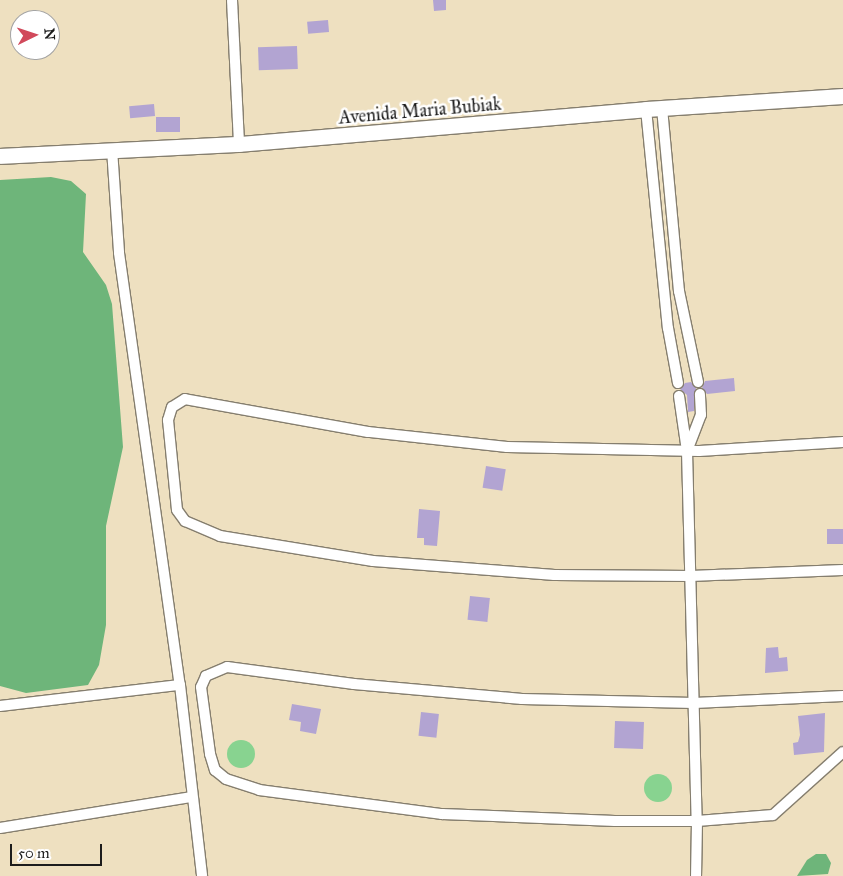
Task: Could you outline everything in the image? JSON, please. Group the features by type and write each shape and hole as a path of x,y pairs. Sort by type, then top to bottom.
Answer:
{"street":[{"path":"232,0 239,144"},
{"name":"Avenida Maria Bubiak","path":"0,156 239,144 646,108 843,96"},
{"path":"646,108 675,371 678,383"},
{"path":"662,108 679,291 698,382"},
{"path":"112,150 119,253 180,685 191,797 202,876"},
{"path":"675,371 686,372 694,367"},
{"path":"687,451 701,415 700,394"},
{"path":"679,396 681,428 687,451 698,821 696,876"},
{"path":"843,442 687,451 497,446 368,432 185,399 172,407 168,420 177,510 185,521 220,536 374,562 554,575 691,576 843,570"},
{"path":"843,696 694,703 522,699 354,684 236,668 216,670 206,676 201,687 215,770 226,779 259,790 442,814 698,821 773,815 843,752"},
{"path":"0,706 180,685"},
{"path":"0,828 191,797"}],"green space":[{"path":"51,177 71,181 86,194 83,252 106,285 112,304 123,447 106,526 106,625 99,665 88,685 26,693 0,686 0,180"},
{"path":"241,740 251,744 255,754 251,764 241,768 231,764 227,754 231,744"},
{"path":"658,774 668,778 672,788 668,798 658,802 648,798 644,788 648,778"},
{"path":"816,854 826,854 831,863 828,874 797,876 807,860"}],"building":[{"path":"433,0 446,0 446,10 434,11"},
{"path":"328,20 329,32 308,34 307,22"},
{"path":"297,46 298,69 259,70 258,47"},
{"path":"154,104 155,116 130,118 129,106"},
{"path":"156,117 180,117 180,132 156,132"},
{"path":"734,378 735,391 707,394 702,388 705,381"},
{"path":"691,382 696,388 694,411 688,412 687,395 680,389 685,383"},
{"path":"486,466 506,469 502,491 483,488"},
{"path":"419,509 440,511 437,546 424,545 424,538 417,538"},
{"path":"827,529 843,529 843,544 827,544"},
{"path":"470,596 490,598 487,622 467,620"},
{"path":"778,647 779,658 787,657 788,671 765,673 766,648"},
{"path":"292,704 321,709 316,734 300,731 301,722 289,720"},
{"path":"421,712 439,714 436,738 418,736"},
{"path":"825,713 824,752 794,755 793,743 798,742 800,735 798,716"},
{"path":"615,721 644,722 643,749 614,748"}]}
